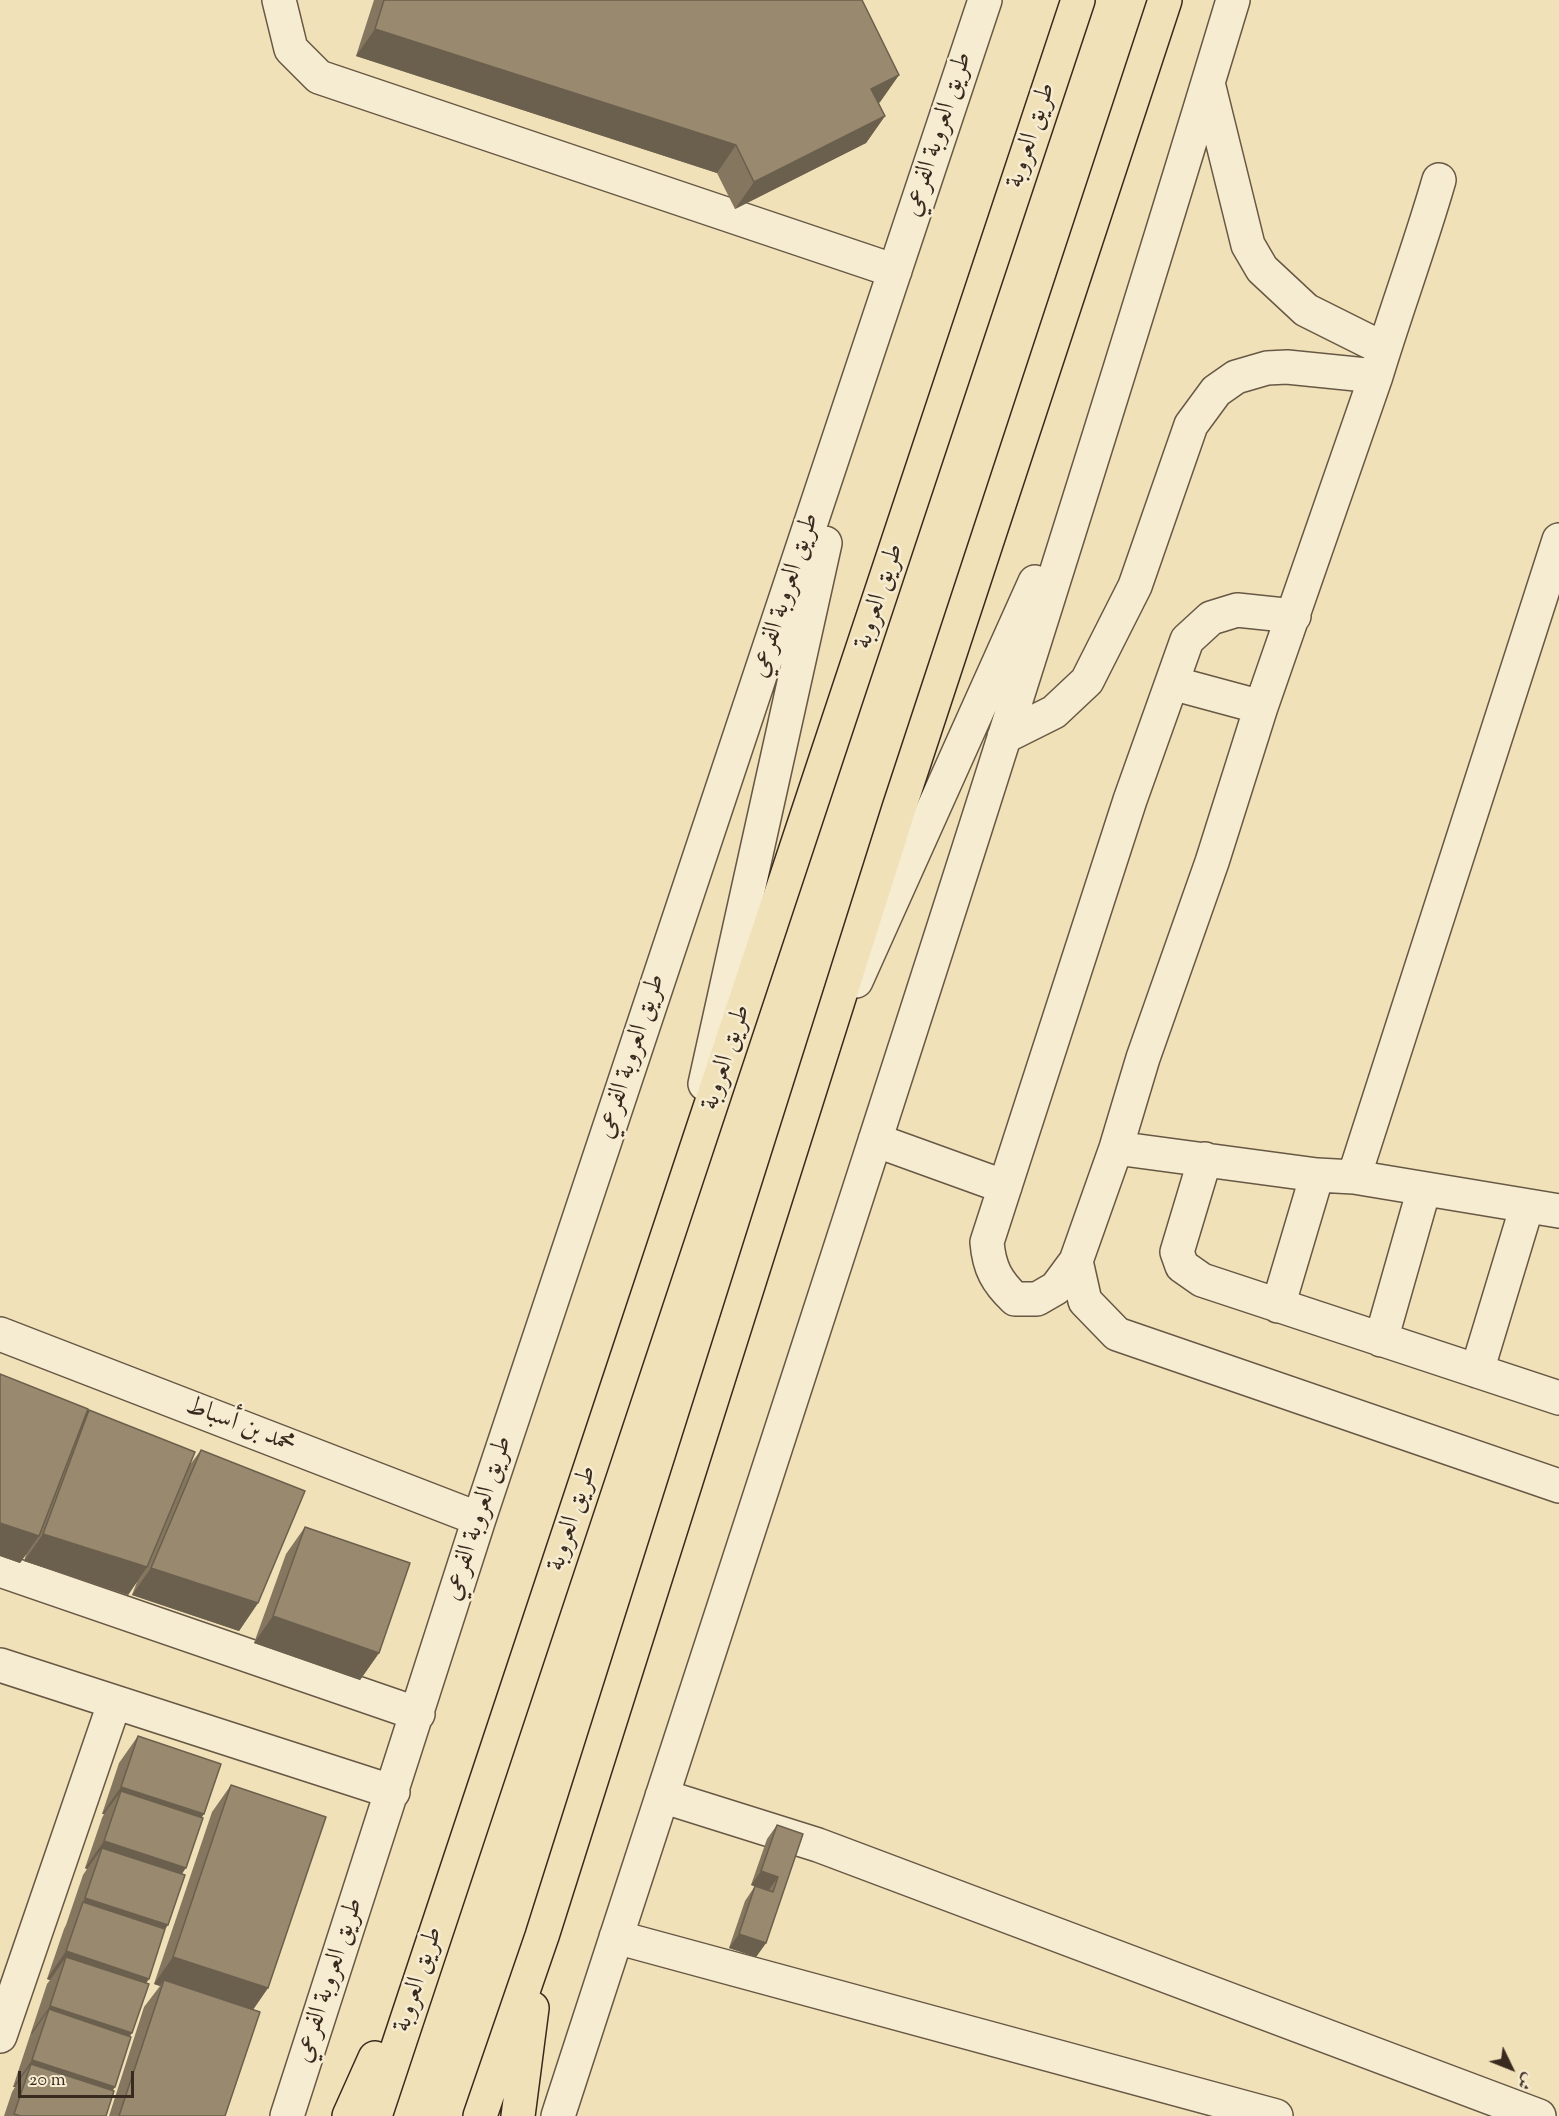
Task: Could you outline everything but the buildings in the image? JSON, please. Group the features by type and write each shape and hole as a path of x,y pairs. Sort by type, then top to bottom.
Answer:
{"main road":[{"name":"طريق العروبة","path":"375,2116 1078,0"},
{"path":"480,2116 542,1936 898,808 1164,0"},
{"path":"349,2116 448,1898"},
{"path":"518,2116 542,1936"}],"street":[{"path":"279,0 291,49 319,77 896,271"},
{"path":"558,2116 875,1140 1101,434 1233,0"},
{"name":"طريق العروبة الفرعي","path":"287,2116 479,1519 863,371 982,2"},
{"path":"1208,83 1248,245 1262,269 1306,310 1380,363"},
{"path":"1294,616 1237,610 1211,618 1187,640 1130,800 987,1242 989,1265 999,1284 1016,1299 1036,1299 1056,1288 1076,1261 1116,1148 1143,1058 1212,862 1261,707 1294,616 1414,266 1439,180"},
{"path":"1004,737 1054,712 1087,681 1135,586 1191,425 1216,391 1236,377 1267,368 1380,363"},
{"path":"678,1209 863,371"},
{"path":"814,1076 1101,434"},
{"path":"1354,1177 1559,540"},
{"path":"1172,683 1261,707"},
{"path":"875,1140 1005,1187"},
{"path":"1116,1148 1317,1175 1354,1177 1559,1211"},
{"path":"1205,1159 1177,1252 1182,1266 1202,1280 1559,1398"},
{"path":"1278,1306 1317,1175"},
{"path":"1381,1340 1424,1189"},
{"path":"1477,1371 1527,1206"},
{"path":"1076,1261 1085,1301 1117,1334 1559,1486"},
{"name":"محمد بن أسباط","path":"0,1334 479,1519"},
{"path":"0,1570 418,1714"},
{"path":"0,1665 114,1704 393,1792"},
{"path":"0,2037 114,1704"},
{"path":"662,1796 818,1845 1539,2116"},
{"path":"616,1937 1276,2116"}]}
